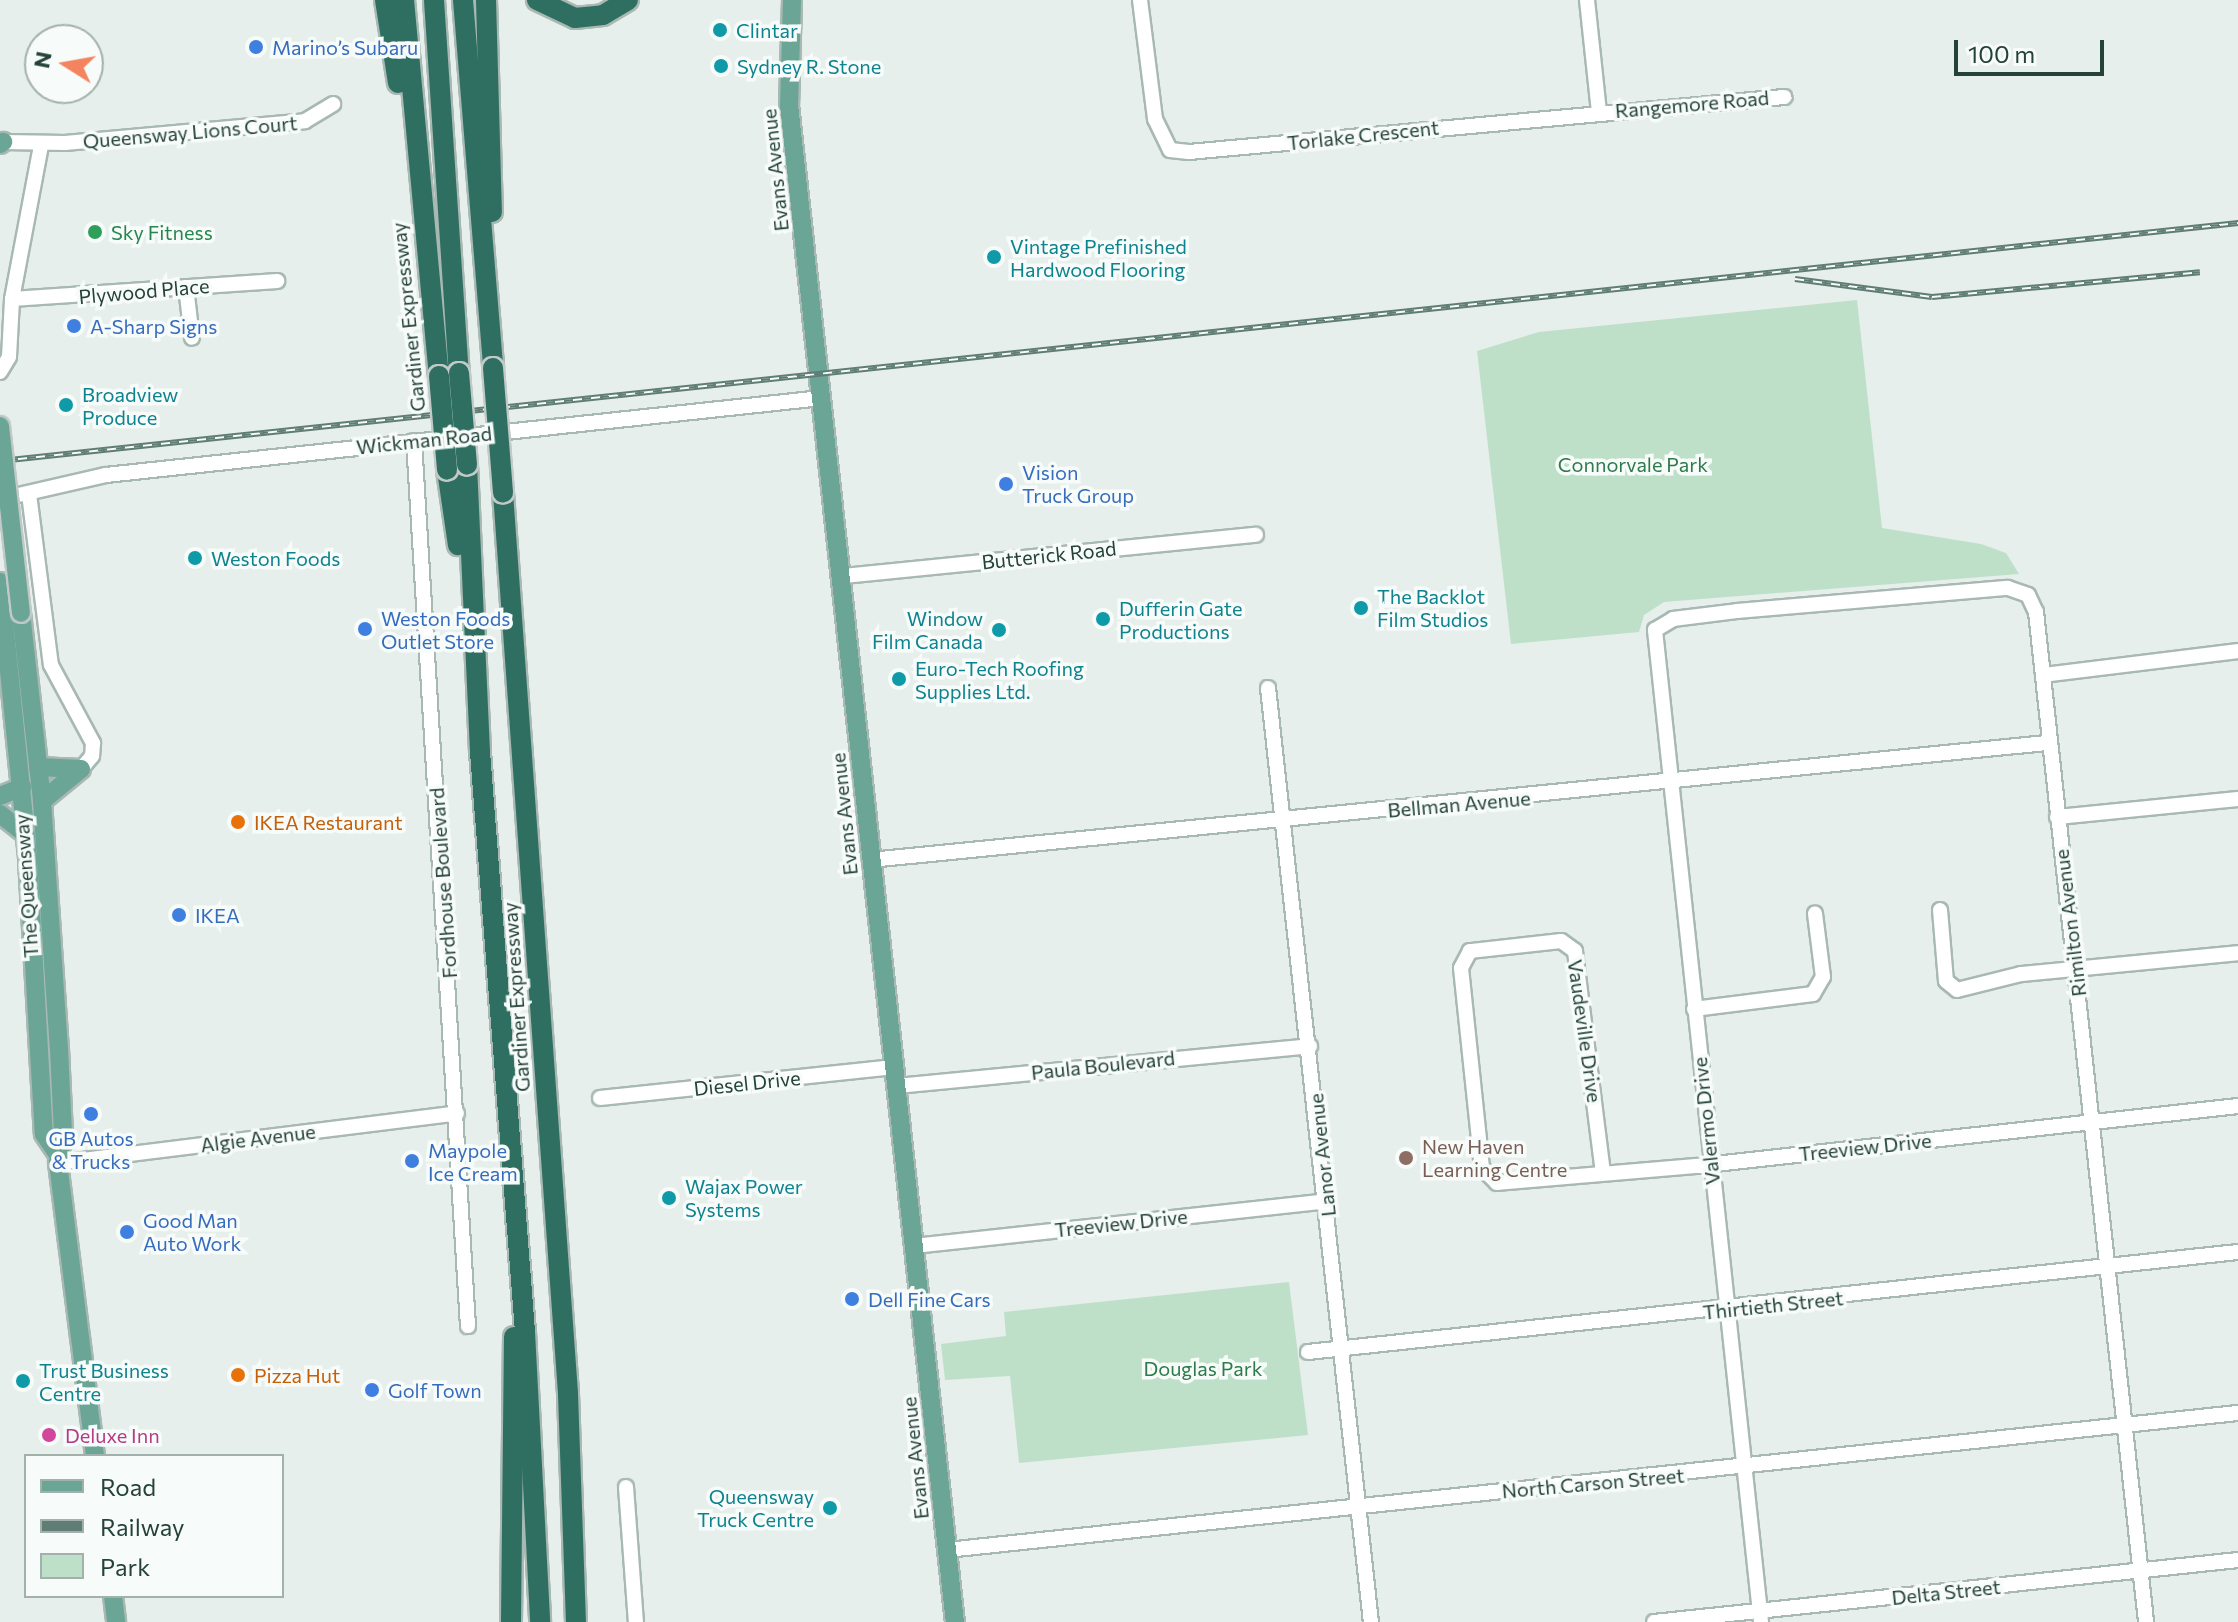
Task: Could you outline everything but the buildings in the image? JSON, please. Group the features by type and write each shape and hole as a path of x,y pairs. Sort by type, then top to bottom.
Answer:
{"highway":[{"path":"385,0 420,207"},
{"name":"Gardiner Expressway","path":"404,0 420,207 449,375"},
{"name":"Gardiner Expressway","path":"434,0 449,375 473,628 518,1289 525,1332 540,1622"},
{"name":"Gardiner Expressway","path":"463,0 503,493 564,1330 576,1622"},
{"name":"Gardiner Expressway","path":"486,0 493,368"},
{"path":"537,0 575,18 603,15 628,0"},
{"path":"511,1622 518,1289"}],"main road":[{"name":"Evans Avenue","path":"792,0 789,105 843,576 870,860 955,1622"},
{"name":"The Queensway","path":"0,426 44,1134 58,1158"},
{"name":"The Queensway","path":"0,582 12,614 42,801 63,1134 58,1158 95,1454"},
{"path":"38,767 81,769"},
{"path":"42,801 81,769"},
{"path":"0,796 22,787"},
{"path":"0,814 24,833"},
{"path":"113,1598 116,1622"}],"street":[{"name":"Torlake Crescent","path":"1140,0 1155,119 1170,150 1189,152 1599,112"},
{"path":"1587,0 1599,112"},
{"name":"Rangemore Road","path":"1599,112 1784,97"},
{"name":"Queensway Lions Court","path":"41,145 305,121 333,104"},
{"path":"0,372 9,357 12,299 41,145 1,142"},
{"name":"Plywood Place","path":"12,299 277,281"},
{"path":"186,287 192,338"},
{"name":"Wickman Road","path":"0,499 106,475 822,398"},
{"name":"Fordhouse Boulevard","path":"414,441 468,1326"},
{"path":"29,494 51,665 93,743 92,756 81,769"},
{"name":"Butterick Road","path":"843,576 1256,535"},
{"name":"Rimilton Avenue","path":"1660,622 2015,588 2028,595 2036,612 2047,743 2094,1121 2146,1622"},
{"name":"Valermo Drive","path":"1660,622 1653,644 1760,1617"},
{"path":"2043,675 2238,651"},
{"name":"Lanor Avenue","path":"1268,688 1344,1348 1371,1622"},
{"name":"Bellman Avenue","path":"870,860 1669,784 2047,743"},
{"path":"2057,817 2238,799"},
{"path":"1940,910 1950,988 2021,974 2075,972 2238,953"},
{"path":"1694,1009 1813,994 1823,977 1815,914"},
{"name":"Vaudeville Drive","path":"1492,1181 1482,1168 1461,968 1470,951 1561,941 1575,951 1603,1173"},
{"name":"Paula Boulevard","path":"895,1076 1310,1046"},
{"name":"Diesel Drive","path":"600,1098 895,1076"},
{"name":"Treeview Drive","path":"1492,1181 1711,1163 2238,1106"},
{"name":"Algie Avenue","path":"58,1158 457,1113"},
{"name":"Treeview Drive","path":"914,1246 1327,1201"},
{"name":"Thirtieth Street","path":"1308,1352 1727,1310 2238,1252"},
{"name":"North Carson Street","path":"947,1550 1744,1468 2238,1413"},
{"path":"626,1487 636,1622"},
{"name":"Delta Street","path":"1654,1622 1760,1617 2238,1560"}],"green space":[{"name":"Connorvale Park","path":"1857,300 1882,528 1981,544 2006,553 2019,574 1664,602 1644,615 1639,632 1511,644 1477,351 1539,332"},
{"name":"Douglas Park","path":"1289,1282 1308,1435 1019,1463 1010,1376 945,1380 941,1344 1006,1336 1004,1312"}],"railway":[{"path":"0,461 2238,223"},
{"path":"1795,279 1932,297 2200,272"}],"place":[{"name":"Clintar","path":"720,30"},
{"name":"Marino’s Subaru","path":"256,47"},
{"name":"Sydney R. Stone","path":"721,66"},
{"name":"Sky Fitness","path":"95,232"},
{"name":"Vintage Prefinished Hardwood Flooring","path":"994,257"},
{"name":"A-Sharp Signs","path":"74,326"},
{"name":"Broadview Produce","path":"66,405"},
{"name":"Vision Truck Group","path":"1006,484"},
{"name":"Weston Foods","path":"195,558"},
{"name":"The Backlot Film Studios","path":"1361,608"},
{"name":"Dufferin Gate Productions","path":"1103,619"},
{"name":"Weston Foods Outlet Store","path":"365,629"},
{"name":"Window Film Canada","path":"999,630"},
{"name":"Euro-Tech Roofing Supplies Ltd.","path":"899,679"},
{"name":"IKEA Restaurant","path":"238,822"},
{"name":"IKEA","path":"179,915"},
{"name":"GB Autos & Trucks","path":"91,1114"},
{"name":"New Haven Learning Centre","path":"1406,1158"},
{"name":"Maypole Ice Cream","path":"412,1161"},
{"name":"Wajax Power Systems","path":"669,1198"},
{"name":"Good Man Auto Work","path":"127,1232"},
{"name":"Dell Fine Cars","path":"852,1299"},
{"name":"Pizza Hut","path":"238,1375"},
{"name":"Trust Business Centre","path":"23,1381"},
{"name":"Golf Town","path":"372,1390"},
{"name":"Deluxe Inn","path":"49,1435"},
{"name":"Queensway Truck Centre","path":"830,1508"}]}
